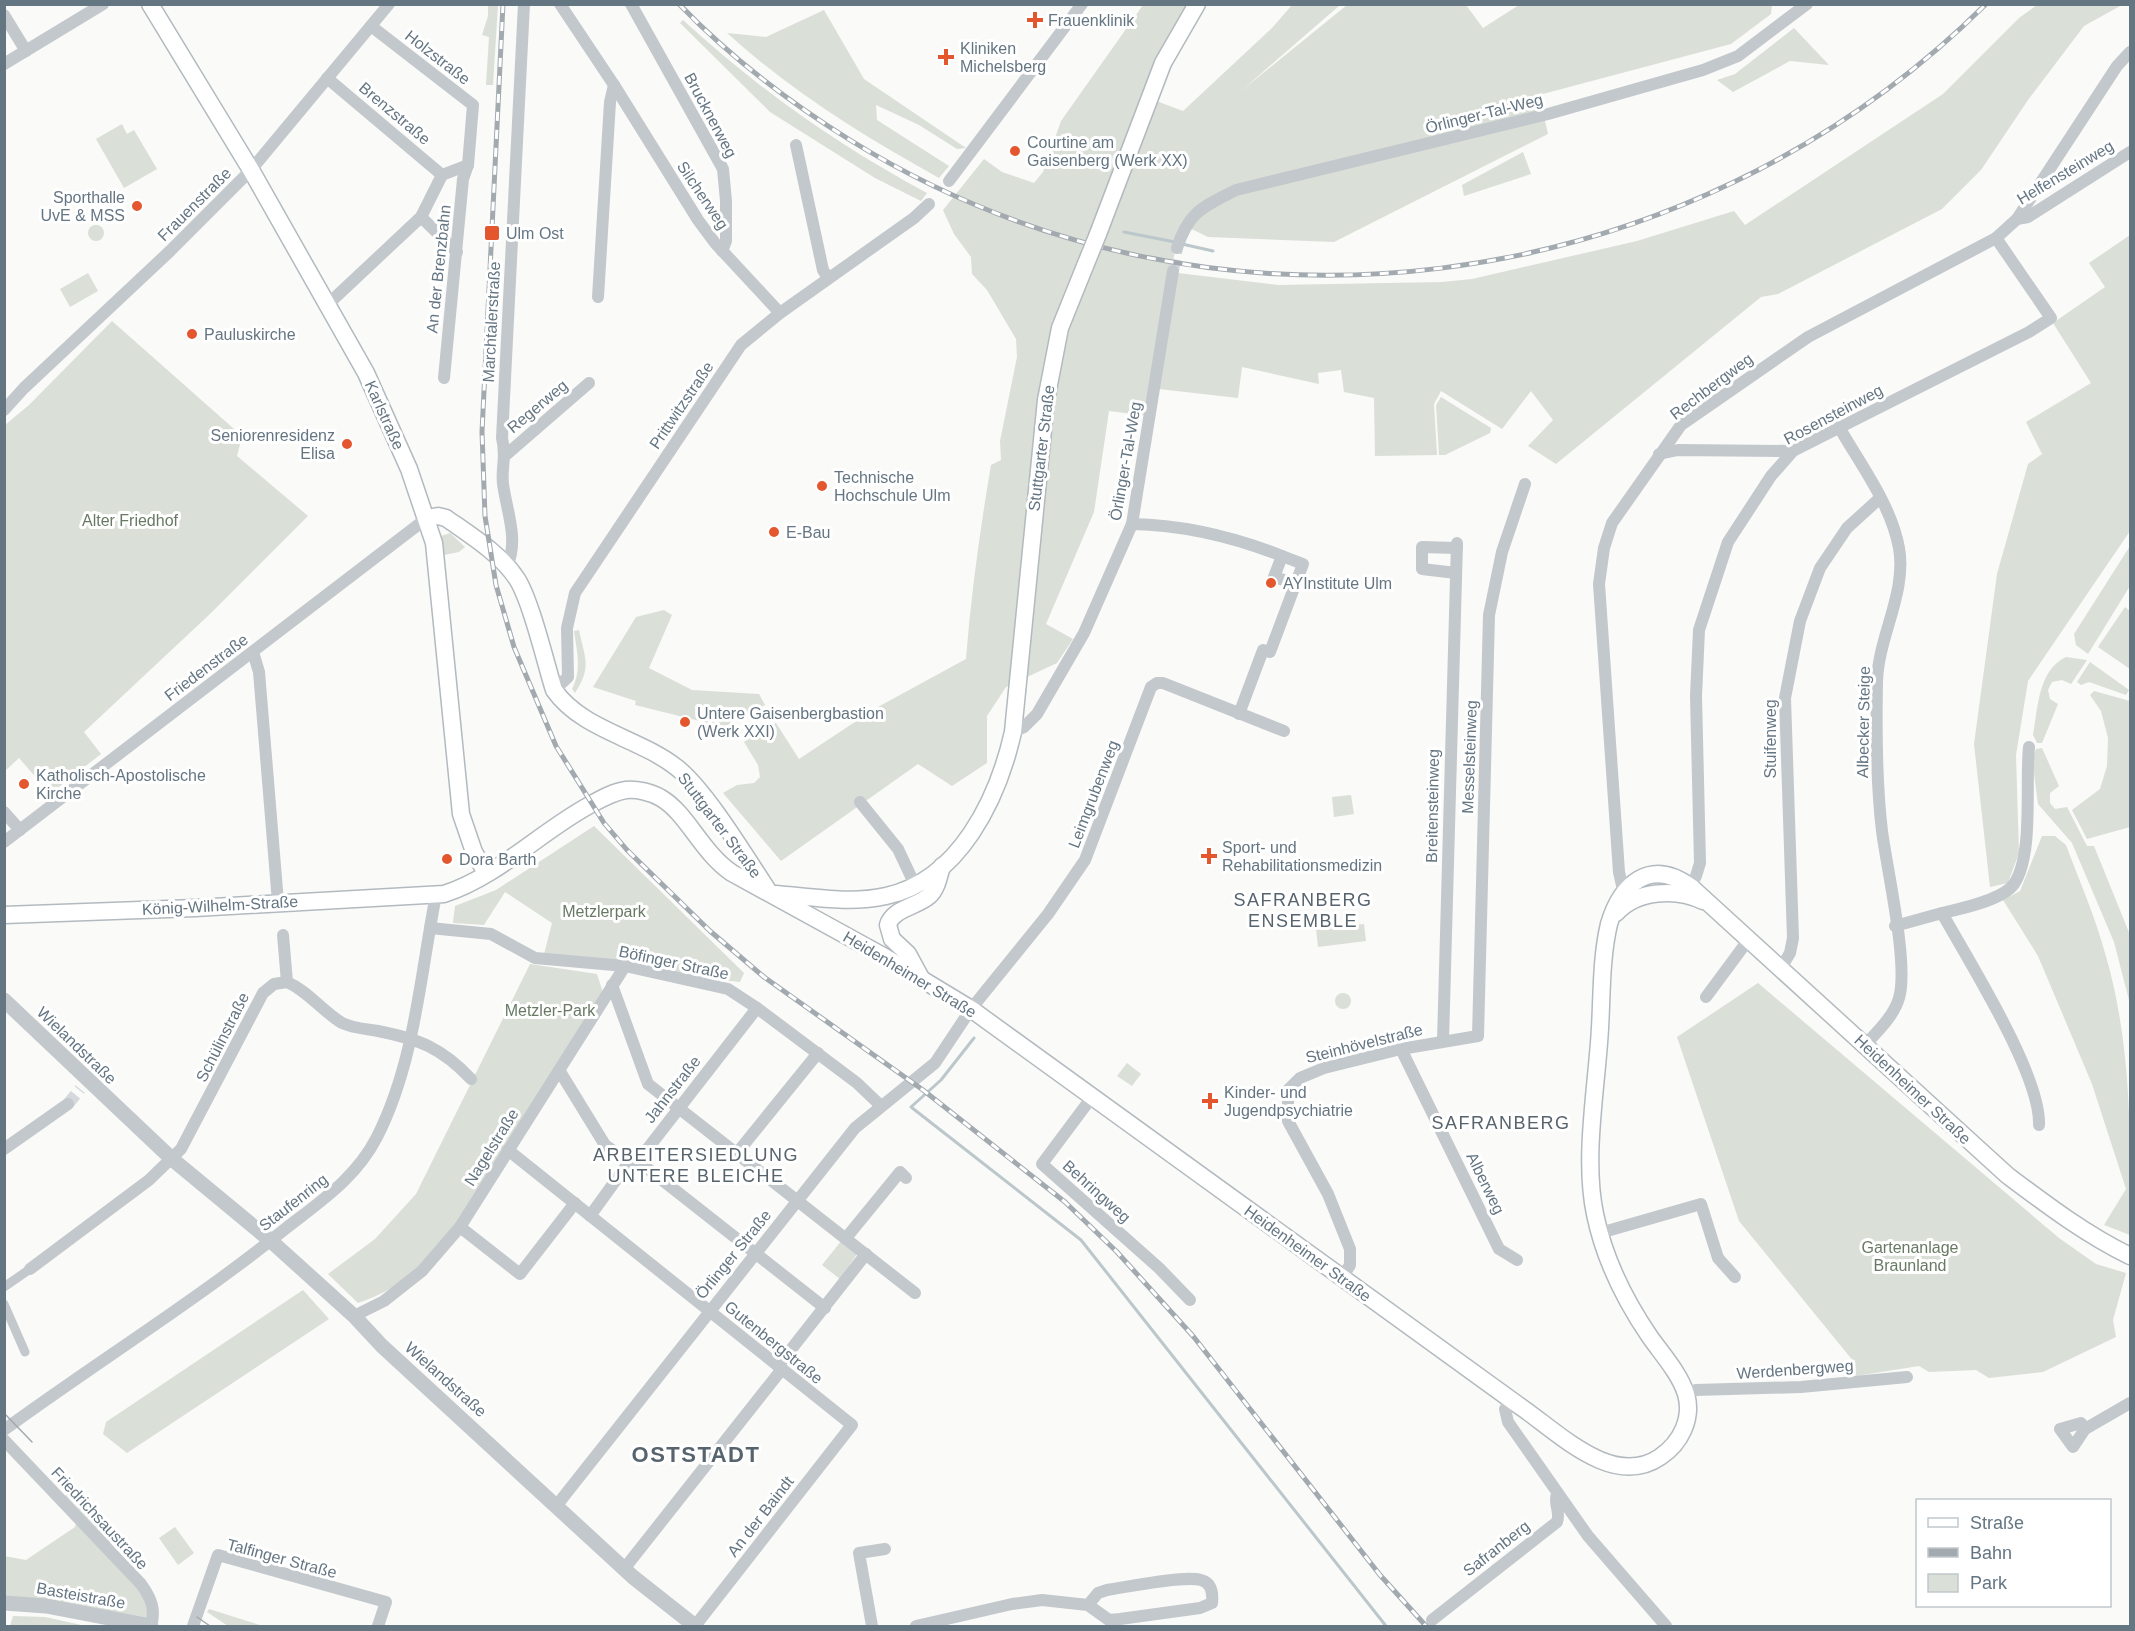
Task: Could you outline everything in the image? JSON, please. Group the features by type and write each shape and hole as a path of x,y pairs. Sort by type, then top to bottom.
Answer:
{"main road":[{"name":"Karlstraße","path":"150,4 251,170 372,384 406,462 434,543 461,814 474,852 486,873"},
{"name":"Stuttgarter Straße","path":"427,518 438,516 446,518 507,567 517,579 525,596 554,690 568,707 679,769 705,800 770,894 868,899 887,896 915,885 942,865 969,836 987,809 1005,769 1013,732 1046,400 1060,328 1163,63 1197,4"},
{"name":"Heidenheimer Straße","path":"486,873 577,812 618,792 634,790 663,799 680,816 716,862 921,978 971,1009 1511,1400 1594,1457 1616,1466 1634,1467 1659,1458 1677,1442 1686,1419 1686,1393 1625,1296 1600,1233 1594,1211 1592,1156 1606,940 1611,918 1625,898 1688,891 1708,904 2007,1175 2061,1216 2130,1256"},
{"path":"921,978 908,954 892,939 888,925 892,916 929,896 937,882 942,865"},
{"name":"König-Wilhelm-Straße","path":"4,915 436,895 454,890 486,873"}],"street":[{"path":"4,64 103,4"},
{"name":"Frauenstraße","path":"4,410 24,388 170,251 251,170 389,4"},
{"name":"Marchtalerstraße","path":"507,567 511,557 513,533 503,482 507,454 502,438 524,4"},
{"name":"Silcherweg","path":"560,4 615,85 698,220 722,250 780,313"},
{"name":"Brucknerweg","path":"631,4 723,169 726,241 722,250"},
{"path":"949,181 1082,4"},
{"name":"Örlinger-Tal-Weg","path":"1178,244 1186,225 1199,208 1236,190 1569,108 1703,70 1738,57 1807,4"},
{"path":"4,15 26,51"},
{"name":"Holzstraße","path":"371,27 473,105 468,165"},
{"name":"Rechbergweg","path":"1625,898 1619,872 1599,577 1612,523 1659,454 1682,425 1762,367 1808,338 1996,238 2017,219 2117,66 2130,52"},
{"name":"Brenzstraße","path":"327,78 442,174"},
{"path":"597,297 610,102 615,85"},
{"path":"796,145 823,270 828,278"},
{"name":"Helfensteinweg","path":"2017,219 2028,217 2130,152"},
{"path":"326,306 421,217 442,174 468,165"},
{"name":"An der Brenzbahn","path":"444,378 463,179 468,165"},
{"name":"Prittwitzstraße","path":"554,690 568,677 568,614 575,593 741,345 828,278 914,219 929,204"},
{"path":"421,217 457,252"},
{"name":"Rosensteinweg","path":"1688,891 1700,863 1696,705 1699,630 1728,542 1771,476 1793,451 2029,332 2051,318 1996,238"},
{"name":"Örlinger-Tal-Weg","path":"1013,732 1024,727 1037,714 1084,633 1132,524 1173,271"},
{"name":"Regerweg","path":"507,454 589,383"},
{"name":"Albecker Steige","path":"1839,426 1893,524 1899,549 1900,566 1896,594 1882,639 1877,678 1876,758 1882,829 1902,973 1899,998 1890,1016 1865,1045"},
{"path":"1659,454 1678,450 1793,451"},
{"name":"Messelsteinweg","path":"1478,1036 1489,615 1502,552 1525,484"},
{"name":"Stuifenweg","path":"1780,968 1790,953 1793,938 1785,698 1800,621 1820,568 1848,528 1880,498"},
{"name":"Friedenstraße","path":"4,842 427,518"},
{"path":"1132,524 1159,525 1235,538 1303,564 1270,652 1263,650 1239,714"},
{"name":"Breitensteinweg","path":"1443,1041 1457,546 1422,547 1422,569 1456,573"},
{"path":"1282,556 1274,577 1296,584"},
{"path":"253,652 259,672 278,903"},
{"name":"Leimgrubenweg","path":"971,1009 1037,928 1085,860 1151,687 1157,683 1164,683 1284,731"},
{"path":"1895,926 1994,898 2013,885 2026,850 2029,747"},
{"path":"860,802 898,849 915,885"},
{"path":"4,812 20,830"},
{"name":"Staufenring","path":"7,1424 271,1241 336,1190 362,1161 390,1107 411,1038 436,895"},
{"path":"1942,913 1997,1013 2028,1078 2036,1099 2039,1125"},
{"name":"Böfinger Straße","path":"430,928 491,934 535,958 549,961 625,966 728,989 858,1083 880,1105"},
{"path":"283,935 286,982 297,986 326,1012 345,1024 429,1044 455,1062 471,1079"},
{"path":"1706,997 1749,939"},
{"name":"Nagelstraße","path":"354,1317 384,1301 422,1271 460,1227 625,966"},
{"name":"Schülinstraße","path":"172,1159 188,1139 262,993 274,984 286,982"},
{"path":"612,985 648,1084 915,1293"},
{"name":"Wielandstraße","path":"7,1006 84,1085 271,1241 624,1569 698,1623"},
{"name":"Jahnstraße","path":"590,1216 757,1008"},
{"name":"Örlinger Straße","path":"557,1505 855,1128 880,1105 935,1063 971,1009"},
{"name":"Steinhövelstraße","path":"1342,1278 1350,1265 1350,1250 1328,1194 1288,1121 1288,1090 1300,1077 1324,1068 1401,1048 1478,1036"},
{"name":"Alberweg","path":"1401,1048 1499,1249 1517,1260"},
{"path":"737,1153 818,1053"},
{"path":"559,1070 605,1145 633,1162 756,1252 825,1308"},
{"name":"Behringweg","path":"1092,1097 1042,1164 1159,1268 1190,1300"},
{"path":"4,1149 68,1104"},
{"name":"Gutenbergstraße","path":"508,1150 852,1425"},
{"path":"4,1287 172,1159"},
{"path":"846,1238 900,1172 906,1178"},
{"path":"460,1227 520,1274 574,1203"},
{"path":"1600,1233 1701,1204 1718,1258 1735,1277"},
{"path":"624,1569 866,1254"},
{"path":"4,1305 25,1352"},
{"name":"Werdenbergweg","path":"1686,1393 1696,1390 1801,1387 1907,1377"},
{"path":"1511,1400 1505,1409 1508,1422 1588,1536 1666,1626"},
{"path":"2085,1429 2130,1403"},
{"name":"An der Baindt","path":"698,1623 852,1425"},
{"name":"Friedrichsaustraße","path":"4,1440 141,1584 152,1604 154,1617 151,1626"},
{"name":"Safranberg","path":"1432,1620 1557,1522 1560,1515 1556,1498 1558,1493"},
{"path":"872,1626 859,1553 885,1549"},
{"name":"Talfinger Straße","path":"193,1626 218,1555 386,1602 378,1626"},
{"path":"916,1626 1012,1604 1042,1600 1088,1605 1109,1620 1120,1619 1200,1608 1212,1604 1212,1596 1210,1587 1203,1580 1187,1579 1107,1590 1098,1593 1088,1605"},
{"name":"Basteistraße","path":"4,1603 40,1605 151,1626"}],"green space":[{"path":"488,5 498,5 493,85 486,85 489,37 482,35 488,16"},
{"path":"1143,5 1192,5 1151,99 1183,111 1272,28 1292,5 1340,5 1241,91 1347,5 1466,5 1483,28 1519,5 1772,5 1771,14 1731,44 1539,95 1548,134 1334,242 1208,237 1181,224 1165,298 1149,416 1109,411 1094,512 1046,624 1073,639 1057,663 1006,687 987,716 987,763 952,786 918,764 781,861 723,793 737,785 754,783 760,777 758,765 744,742 776,723 799,759 876,708 966,659 976,562 991,465 1001,460 1000,441 1017,357 1016,339 987,290 972,274 971,257 954,234 943,210 984,159 1002,172 1034,183 1043,172 1061,121"},
{"path":"2037,5 2122,5 2084,26 2028,100 1981,170 1942,209 1778,294 1761,297 1556,464 1528,446 1553,420 1531,391 1502,429 1441,391 1434,404 1437,455 1375,456 1374,398 1344,392 1341,370 1318,373 1319,384 1242,367 1238,398 1159,389 1178,273 1278,285 1442,282 1472,279 1637,241 1734,211 1745,225 1943,94 2019,18"},
{"path":"824,10 864,79 966,148 957,149 919,125 876,105 877,120 949,166 939,178 828,112 776,74 727,33 766,37"},
{"path":"683,20 740,69 799,114 861,155 927,193 921,201 875,178 770,112 680,23"},
{"path":"1794,28 1829,65 1790,61 1733,92 1717,80 1735,74"},
{"path":"122,124 127,134 134,130 157,169 124,188 96,139"},
{"path":"1523,152 1531,174 1464,196 1462,185"},
{"path":"96,225 102,227 104,233 102,239 96,241 90,239 88,233 90,227"},
{"path":"2130,235 2130,531 2028,681 2016,755 2019,853 2008,883 1990,887 1974,744 1997,574 2028,464 2042,454 2026,422 2091,383 2053,323 2105,287 2089,263"},
{"path":"88,273 98,291 70,307 60,289"},
{"name":"Alter Friedhof","path":"112,321 242,436 237,456 308,516 211,613 84,732 101,754 55,790 44,777 39,781 19,758 5,771 5,425 29,405"},
{"path":"1441,397 1491,428 1490,433 1445,455 1439,455 1436,405"},
{"path":"450,533 465,547 459,552 444,555 441,536"},
{"path":"2130,546 2130,586 2088,654 2076,645 2074,634"},
{"path":"2125,607 2130,611 2130,669 2098,647"},
{"path":"664,610 672,615 649,668 692,690 759,694 765,705 724,727 635,705 636,701 593,687 636,617"},
{"path":"579,630 586,663 584,676 575,693 572,689 577,675 578,661 574,631"},
{"path":"2066,657 2087,660 2071,684 2062,680 2052,682 2048,690 2050,699 2058,704 2042,743 2037,743 2033,735 2041,691 2050,671"},
{"path":"2090,662 2129,690 2126,695 2089,682 2081,685 2077,682"},
{"path":"2094,691 2130,701 2130,827 2087,839 2072,810 2100,789 2107,766 2108,738 2101,711 2090,695"},
{"path":"2042,748 2059,786 2050,793 2050,803 2055,809 2067,807 2087,846 2094,846 2130,935 2130,1004 2114,942 2072,843 2038,804 2032,758 2036,749"},
{"path":"1351,795 1354,814 1334,817 1332,797"},
{"name":"Metzlerpark","path":"594,826 744,973 740,982 543,958 552,923 505,892 484,925 453,923 455,906 496,890"},
{"path":"2042,836 2055,836 2066,845 2097,925 2114,987 2128,1093 2130,1235 2104,1225 2126,1189 2092,1084 2038,956 2003,900 2020,891"},
{"path":"1364,924 1366,941 1318,947 1316,929"},
{"name":"Metzler-Park","path":"530,964 597,974 604,996 490,1180 455,1231 435,1254 412,1274 387,1291 358,1303 328,1274 375,1239 416,1194"},
{"name":"Gartenanlage Braunland","path":"1758,983 2059,1238 2096,1264 2126,1273 2113,1320 2116,1337 2043,1372 1989,1378 1976,1370 1929,1372 1919,1366 1856,1376 1854,1362 1739,1221 1677,1037"},
{"path":"1343,993 1351,1001 1343,1009 1335,1001"},
{"path":"1127,1063 1141,1074 1132,1086 1117,1076"},
{"path":"842,1240 857,1254 840,1279 822,1265"},
{"path":"303,1290 329,1319 127,1453 103,1434 106,1422"},
{"path":"66,1495 77,1507 80,1504 114,1540 109,1545 63,1497"},
{"path":"78,1518 141,1584 151,1626 5,1603 4,1556 26,1560 75,1527"},
{"path":"175,1527 194,1553 178,1565 159,1538"},
{"path":"209,1609 263,1626 228,1626 207,1612"},
{"path":"13,1616 45,1617 86,1626 10,1626"}],"waterway":[{"path":"1124,232 1175,242"},
{"path":"1182,244 1213,251"},
{"path":"974,1038 941,1080 911,1107 1081,1240 1386,1626"}],"tunnel":[{"path":"1173,271 1177,248"},
{"path":"68,1104 80,1089"}],"tram line":[{"path":"4,1413 32,1442"},
{"path":"197,1617 210,1626"}],"railway":[{"path":"503,4 482,432 485,516 496,585 514,647 556,746 604,823 627,850 710,931 764,977 923,1090 1065,1202 1117,1252 1193,1336 1380,1575 1426,1626"},
{"path":"679,4 739,60 827,125 850,140 990,211 1138,256 1289,274 1441,268 1590,237 1733,183 1866,105 1986,4"}],"place":[{"name":"Frauenklinik","path":"1035,20"},
{"name":"Kliniken Michelsberg","path":"946,57"},
{"name":"Courtine am Gaisenberg (Werk XX)","path":"1015,151"},
{"name":"Sporthalle UvE & MSS","path":"137,206"},
{"name":"Ulm Ost","path":"492,233"},
{"name":"Pauluskirche","path":"192,334"},
{"name":"Seniorenresidenz Elisa","path":"347,444"},
{"name":"Technische Hochschule Ulm","path":"822,486"},
{"name":"E-Bau","path":"774,532"},
{"name":"AYInstitute Ulm","path":"1271,583"},
{"name":"Untere Gaisenbergbastion (Werk XXI)","path":"685,722"},
{"name":"Katholisch-Apostolische Kirche","path":"24,784"},
{"name":"Sport- und Rehabilitationsmedizin","path":"1209,856"},
{"name":"Dora Barth","path":"447,859"},
{"name":"Kinder- und Jugendpsychiatrie","path":"1210,1101"}],"district":[{"name":"SAFRANBERG ENSEMBLE","path":"1303,910"},
{"name":"SAFRANBERG","path":"1501,1123"},
{"name":"ARBEITERSIEDLUNG UNTERE BLEICHE","path":"696,1165"},
{"name":"OSTSTADT","path":"696,1454"}]}
